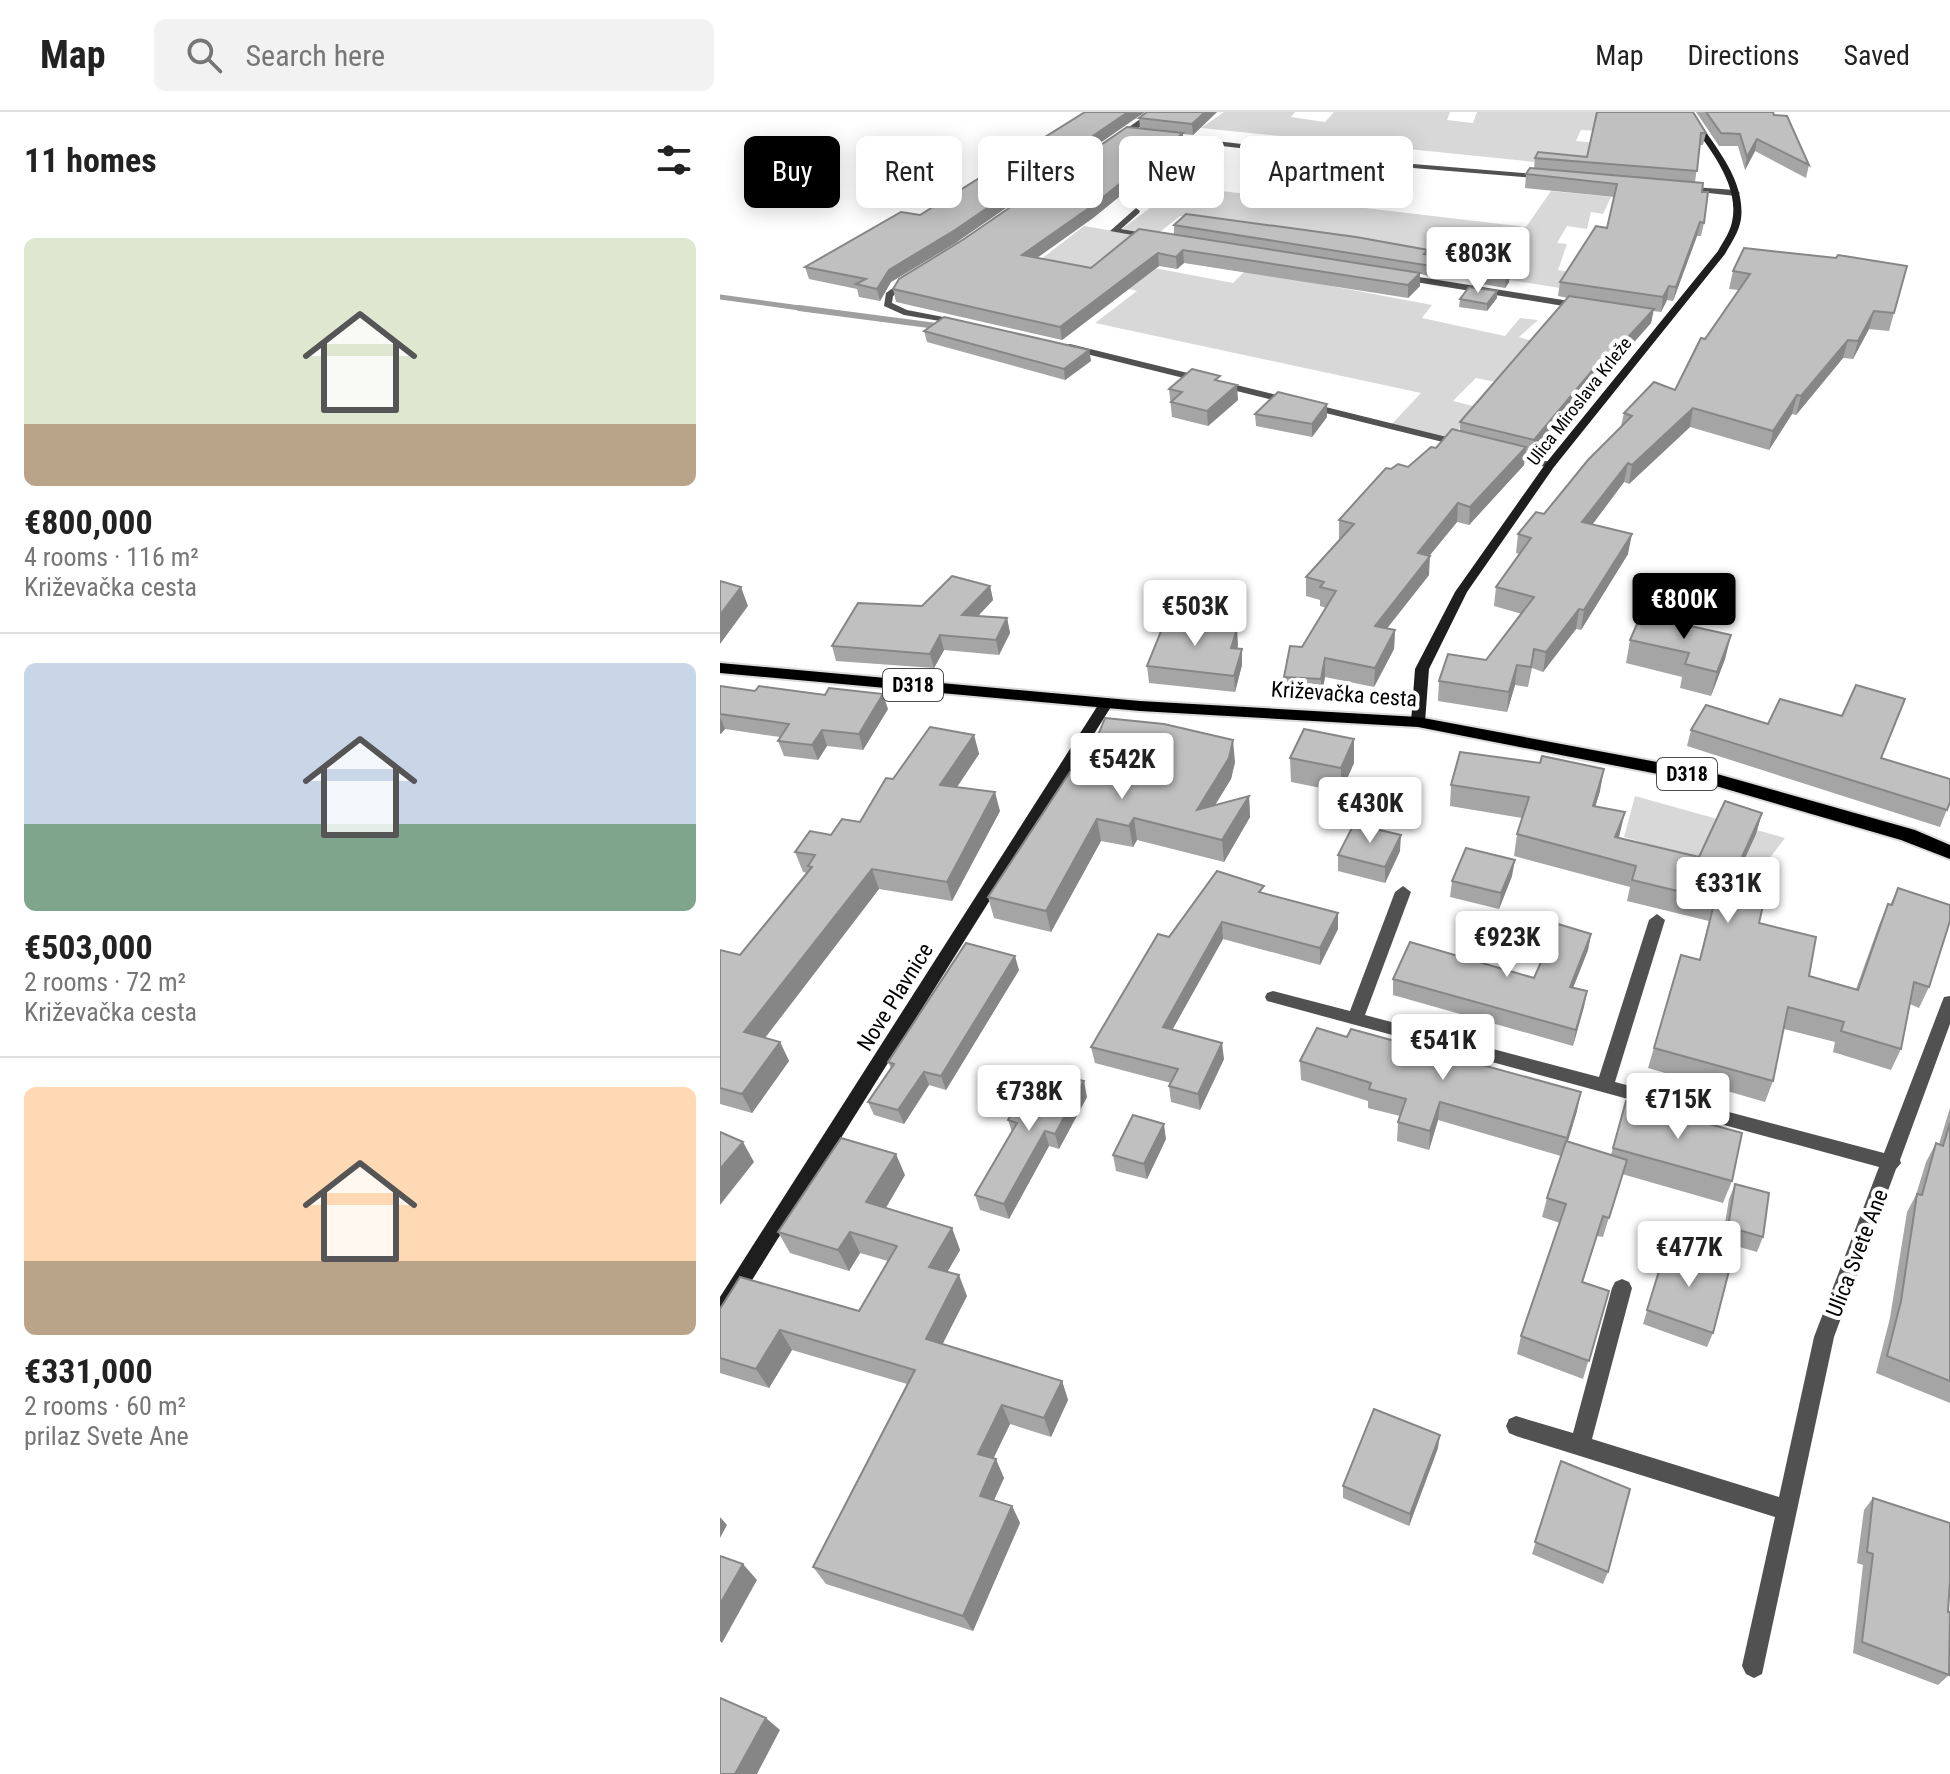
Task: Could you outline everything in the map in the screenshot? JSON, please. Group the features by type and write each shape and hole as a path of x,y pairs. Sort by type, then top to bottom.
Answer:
{"main road":[{"path":"1688,112 1720,159 1736,193"},
{"name":"Ulica Miroslava Krleže","path":"1418,722 1422,669 1461,592 1550,465 1722,252 1737,220 1736,193"},
{"name":"Križevačka cesta","path":"720,668 1107,702 1418,722 1710,778 1908,835 1950,852"},
{"name":"Nove Plavnice","path":"720,1314 1107,702"}],"street":[{"path":"1103,149 1155,112"},
{"path":"1127,133 1141,134"},
{"path":"1224,144 1552,178"},
{"path":"1675,188 1736,193"},
{"path":"1136,211 1114,231 1159,238"},
{"path":"1390,275 1590,307"},
{"path":"915,276 896,287 887,304 904,312 979,327"},
{"path":"1651,317 1667,320"},
{"path":"1059,345 1478,447"},
{"path":"1492,451 1550,465"},
{"path":"1355,1019 1403,892"},
{"path":"1605,1086 1657,920"},
{"path":"1273,997 1892,1163"},
{"name":"Ulica Svete Ane","path":"1754,1666 1824,1337 1950,1002"},
{"path":"1580,1446 1622,1288"},
{"path":"1516,1426 1787,1510"}],"shaded area":[{"path":"1224,112 1295,112 1291,117 1325,122 1334,112 1450,112 1447,120 1473,123 1477,112 1613,112 1612,132 1581,130 1576,141 1609,144 1623,171 1413,150 1413,136 1280,136 1201,128"},
{"path":"1224,191 1240,193 1240,208 1365,208 1526,227 1551,191 1611,197 1603,214 1591,212 1587,229 1567,226 1557,243 1567,244 1558,270 1584,274 1579,291 1478,275 1490,259 1470,255 1180,216 1156,235 1122,229 1150,208 1224,208"},
{"path":"1084,226 1144,236 1123,262 1233,283 1246,270 1432,305 1422,318 1505,336 1520,318 1538,320 1519,337 1532,341 1501,383 1476,378 1453,401 1477,407 1449,440 1391,425 1421,393 1095,323 1137,291 1036,263"},
{"path":"1635,796 1785,838 1756,876 1624,837"}],"building":[{"path":"1085,112 1128,112 1093,136 1047,136"},
{"path":"1147,112 1205,112 1192,124 1139,118"},
{"path":"1597,112 1693,112 1706,133 1701,133 1697,171 1535,158 1538,152 1587,157"},
{"path":"1706,112 1773,112 1774,115 1787,116 1809,165 1757,139 1747,157 1740,134 1721,133"},
{"path":"1127,127 1183,133 1179,136 1119,136 1119,184 1103,197 1103,143"},
{"path":"1530,168 1703,183 1702,192 1708,192 1704,223 1700,222 1676,287 1669,286 1663,297 1560,282 1596,226 1607,228 1617,184 1526,174"},
{"path":"978,179 978,208 987,208 889,270 877,289 856,284 866,279 805,267 901,212 920,215 931,208 962,208 962,189"},
{"path":"1009,208 1089,208 1022,255 1091,268 1139,229 1420,273 1408,285 1183,250 1176,257 1158,253 1060,327 893,289 899,279"},
{"path":"1186,214 1356,237 1428,250 1424,254 1440,256 1431,266 1174,225"},
{"path":"1744,248 1836,258 1838,255 1907,266 1894,313 1874,311 1858,341 1848,340 1801,396 1797,395 1773,431 1693,408 1632,465 1628,463 1582,522 1632,534 1584,610 1579,609 1546,652 1534,649 1531,667 1517,665 1509,692 1439,681 1448,654 1486,660 1534,597 1496,587 1531,538 1518,534 1536,512 1544,514 1588,460 1632,416 1624,413 1654,382 1675,390 1701,338 1705,339 1750,274 1733,271"},
{"path":"1482,266 1510,270 1506,276 1478,271"},
{"path":"1469,287 1497,291 1487,304 1460,299"},
{"path":"1569,296 1654,309 1606,361 1601,360 1534,440 1460,422"},
{"path":"944,317 1089,350 1064,369 924,331"},
{"path":"1192,369 1220,376 1215,380 1237,385 1207,411 1171,402 1182,392 1169,389"},
{"path":"1278,392 1327,404 1312,424 1255,414"},
{"path":"1452,429 1526,447 1470,507 1458,503 1418,553 1430,556 1375,626 1395,630 1375,668 1325,658 1321,679 1284,677 1290,646 1302,647 1336,591 1320,587 1324,582 1306,577 1354,524 1339,520 1386,468 1391,469 1398,464 1408,467 1431,447 1436,448"},
{"path":"952,576 990,586 962,615 1007,618 996,640 940,635 930,654 832,646 858,603 922,606"},
{"path":"720,581 741,587 720,615"},
{"path":"1168,614 1197,616 1194,626 1237,629 1231,648 1242,649 1234,676 1147,666"},
{"path":"1641,615 1731,635 1717,672 1685,664 1689,653 1630,640"},
{"path":"1856,685 1905,699 1881,758 1950,779 1947,810 1691,730 1706,705 1768,724 1780,699 1842,716"},
{"path":"720,686 755,691 759,686 825,695 829,688 883,694 859,734 822,730 812,745 778,741 789,724 720,714"},
{"path":"1105,718 1164,724 1233,740 1229,758 1197,810 1249,796 1222,840 1134,818 1129,826 1097,819 1046,911 988,897 1070,772 1082,775"},
{"path":"930,727 974,735 940,785 995,792 947,882 872,869 744,1032 780,1042 742,1094 720,1088 720,950 740,955 812,867 808,866 815,855 795,852 810,831 831,835 842,819 860,822 886,778 893,779"},
{"path":"1304,729 1354,739 1341,768 1290,758"},
{"path":"1460,752 1540,763 1542,756 1604,769 1593,806 1625,812 1615,837 1699,857 1725,801 1762,813 1741,859 1772,866 1759,923 1816,937 1809,976 1858,990 1888,904 1892,905 1898,888 1950,905 1950,921 1929,987 1914,982 1901,1049 1841,1031 1844,1022 1788,1007 1773,1081 1654,1048 1681,955 1700,960 1715,900 1632,880 1636,866 1517,834 1529,797 1451,785"},
{"path":"1354,824 1401,835 1385,867 1338,855"},
{"path":"1466,848 1515,860 1501,893 1452,881"},
{"path":"1217,871 1264,886 1259,892 1338,913 1320,948 1222,922 1163,1027 1222,1043 1198,1094 1169,1086 1178,1069 1091,1047 1158,934 1169,937"},
{"path":"1558,924 1591,934 1570,987 1587,991 1576,1030 1393,979 1410,942 1534,978"},
{"path":"966,943 1015,956 941,1076 924,1072 898,1110 868,1102 894,1064 888,1062"},
{"path":"1317,1028 1347,1037 1351,1029 1581,1092 1567,1138 1440,1102 1430,1131 1398,1122 1406,1099 1369,1089 1371,1083 1300,1061"},
{"path":"1057,1073 1084,1081 1055,1134 1045,1131 1004,1204 975,1195 1017,1123 1008,1120 1030,1083 1048,1089"},
{"path":"1626,1101 1742,1133 1732,1181 1613,1148"},
{"path":"1133,1115 1164,1124 1144,1164 1113,1155"},
{"path":"1950,1123 1950,1381 1887,1356 1901,1301 1917,1194 1922,1195 1936,1143 1943,1146"},
{"path":"720,1132 743,1142 720,1169"},
{"path":"841,1138 896,1154 866,1202 952,1228 929,1267 959,1275 926,1339 1062,1381 1044,1418 1002,1405 978,1454 996,1459 980,1496 1012,1506 963,1616 813,1567 915,1370 780,1330 756,1369 720,1358 720,1309 740,1277 859,1311 897,1246 850,1232 838,1250 778,1232"},
{"path":"1566,1141 1627,1160 1609,1218 1603,1216 1582,1282 1609,1291 1589,1361 1521,1336 1566,1204 1547,1198"},
{"path":"1735,1184 1769,1193 1763,1237 1728,1227"},
{"path":"1667,1245 1730,1267 1713,1333 1647,1310"},
{"path":"1374,1409 1440,1435 1410,1514 1343,1486"},
{"path":"1561,1461 1630,1489 1608,1572 1535,1542"},
{"path":"1873,1498 1950,1523 1949,1675 1862,1642 1873,1554 1867,1552"},
{"path":"720,1556 743,1564 720,1604"},
{"path":"720,1698 766,1718 735,1774 720,1774"}],"waterway":[{"path":"720,297 809,309"},
{"path":"799,308 809,309"},
{"path":"809,309 944,327"},
{"path":"809,309 814,310"}]}
